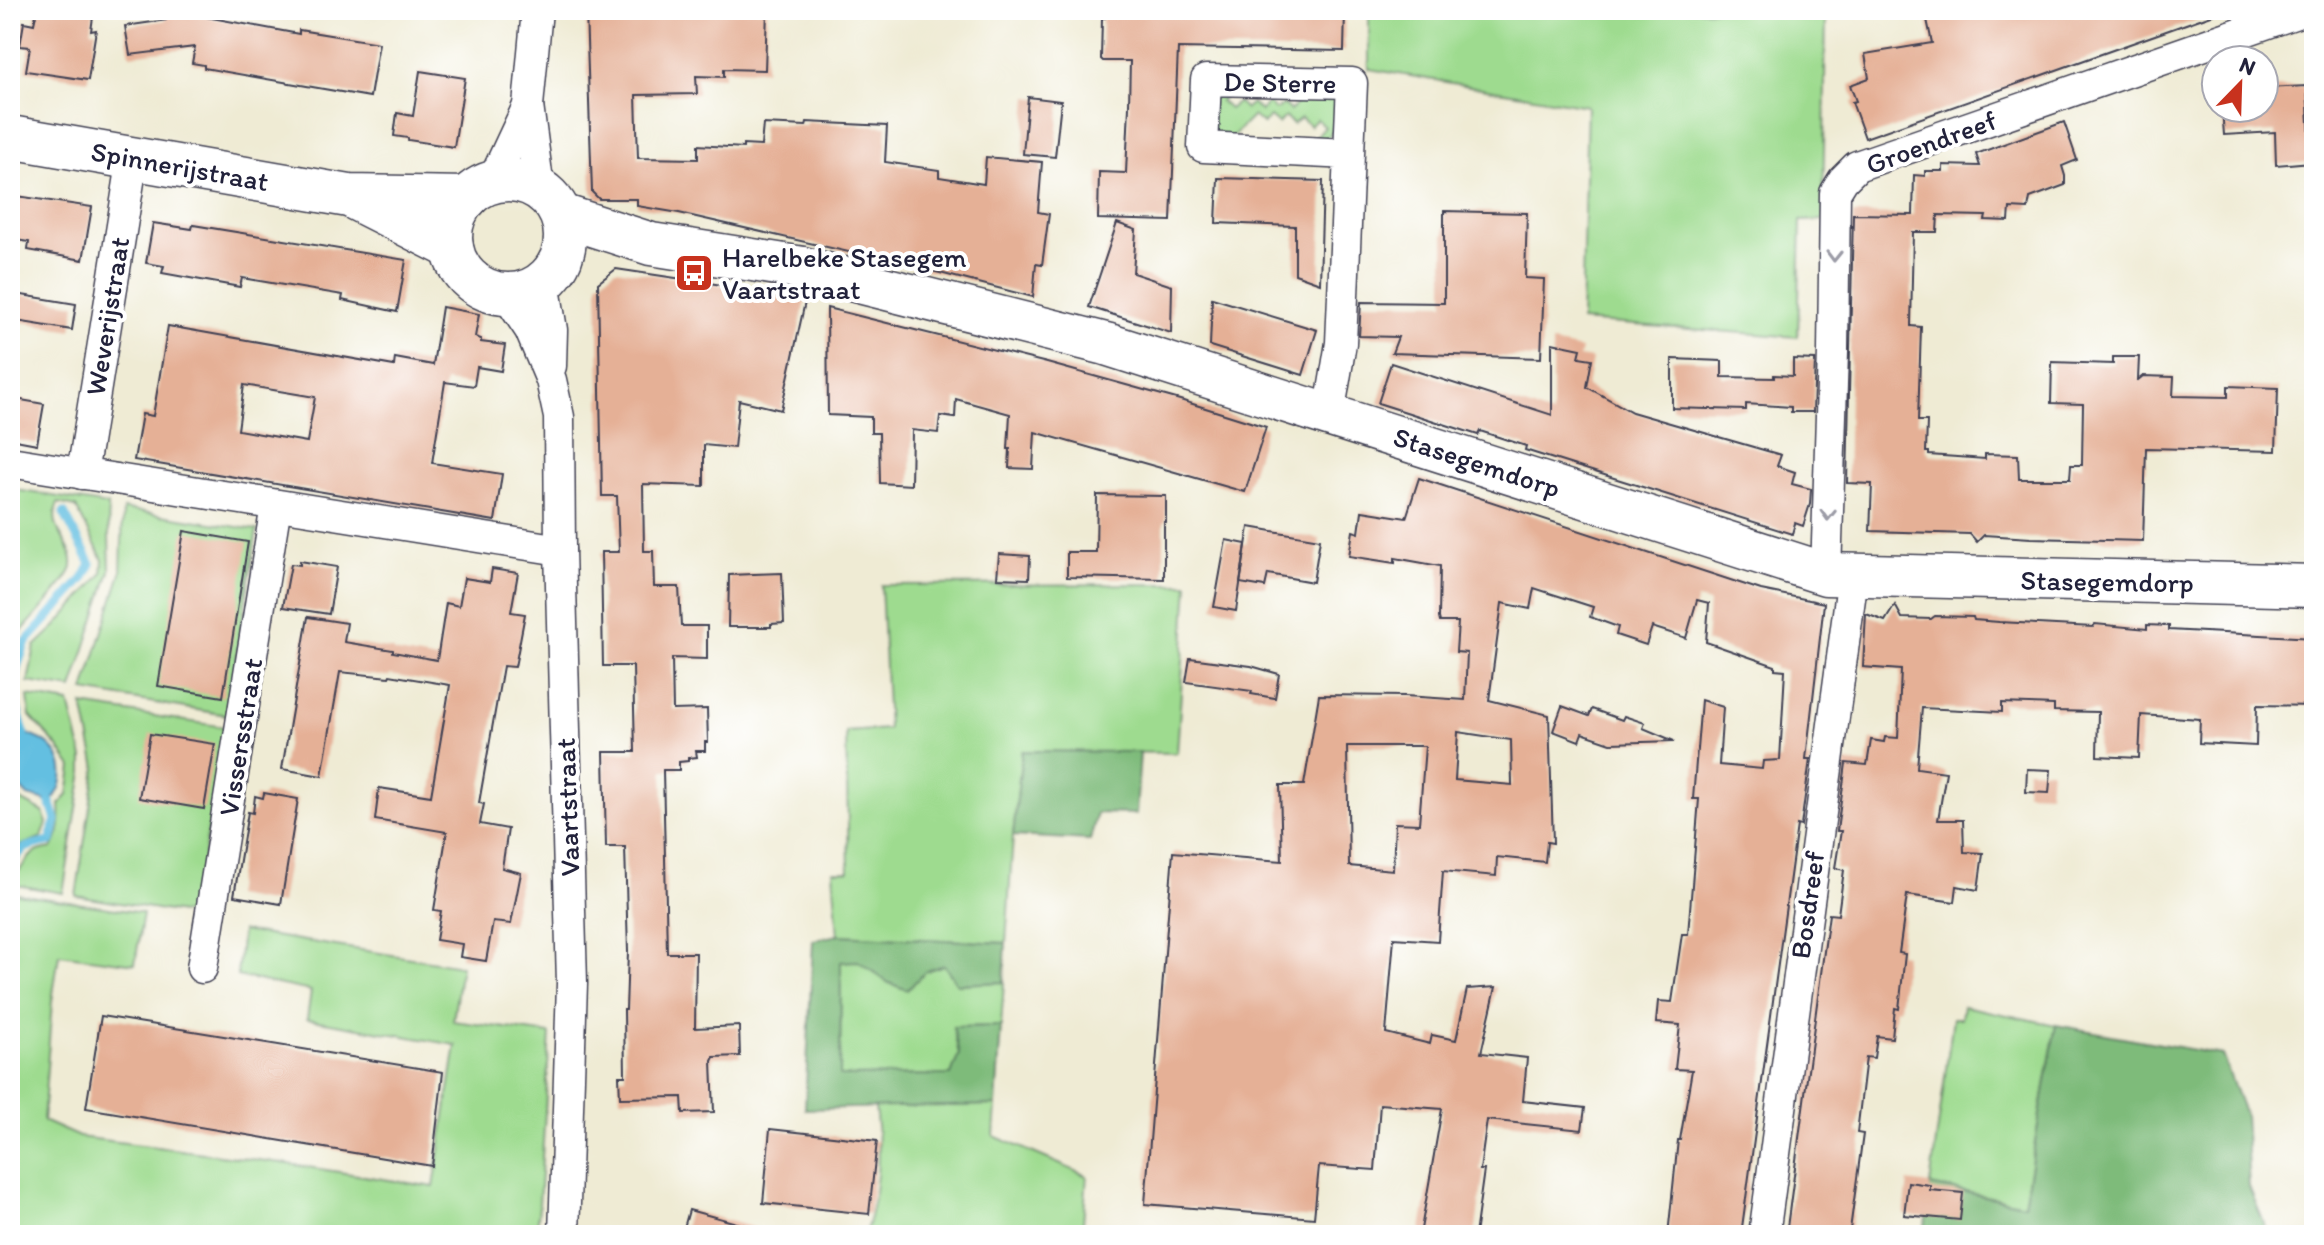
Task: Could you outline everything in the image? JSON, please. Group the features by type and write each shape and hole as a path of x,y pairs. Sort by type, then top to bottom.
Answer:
{"street":[{"path":"528,106 479,191 457,213 452,230 452,248 459,266 471,280 487,290 535,282 564,252 566,234 550,202 528,106 537,10"},
{"name":"Groendreef","path":"1839,575 1833,352 1835,193 1843,180 1857,166 2305,10"},
{"name":"De Sterre","path":"1329,415 1341,343 1349,154 1352,83 1206,80 1203,147 1349,154"},
{"name":"Spinnerijstraat","path":"10,137 349,196 479,191"},
{"name":"Weverijstraat","path":"82,474 133,157"},
{"path":"479,191 508,180 524,182 550,202"},
{"name":"Spinnerijstraat","path":"349,196 452,248"},
{"name":"Stasegemdorp","path":"550,202 651,244 803,268 1106,344 1839,575 2314,586"},
{"name":"Stasegemdorp","path":"535,282 651,244"},
{"name":"Vaartstraat","path":"535,282 530,330 551,380 559,417 572,983 564,1235"},
{"path":"10,462 560,550"},
{"name":"Vissersstraat","path":"202,968 276,505"},
{"name":"Bosdreef","path":"1764,1235 1839,575"}],"green space":[{"path":"1369,10 1826,10 1823,220 1801,221 1798,337 1581,321 1587,106 1369,69"},
{"path":"1233,87 1220,101 1229,109 1238,102 1245,109 1252,103 1261,111 1268,103 1275,110 1284,104 1290,111 1311,89 1324,93 1334,100 1337,112 1335,125 1325,139 1312,141 1325,127 1317,119 1310,126 1301,118 1293,124 1285,117 1278,124 1270,117 1263,124 1253,116 1232,137 1213,133 1209,95"},
{"path":"10,489 108,505 110,571 72,689 28,682 35,646 102,574 103,560 76,507 58,503 56,521 72,558 72,567 54,594 10,645"},
{"path":"123,509 257,530 227,715 84,691 121,573"},
{"path":"1188,584 1177,753 1022,751 1006,943 838,935 833,871 849,871 846,732 888,729 881,585"},
{"path":"28,696 69,703 83,758 63,893 10,884 10,873 19,871 35,852 52,848 60,826 60,804 68,795 72,767 30,716"},
{"path":"83,705 225,727 194,915 76,896 96,768"},
{"path":"1022,751 1140,752 1136,814 1097,813 1090,840 1013,836"},
{"path":"10,790 17,798 43,812 47,823 42,837 10,850"},
{"path":"10,893 143,913 135,964 59,954 52,1001 43,1121 79,1137 282,1163 434,1187 456,1045 307,1019 311,991 237,976 242,931 461,966 453,1021 550,1034 537,1235 23,1235 10,1229"},
{"path":"838,935 1006,943 1004,982 957,984 944,965 926,971 907,990 889,983 858,961 841,962 840,1076 951,1075 959,1054 953,1027 1001,1026 996,1105 805,1109 813,940"},
{"path":"841,961 858,961 889,983 944,965 957,984 1004,982 1001,1026 953,1027 959,1054 951,1075 840,1076"},
{"path":"1963,1006 2056,1025 2024,1204 1930,1185 1953,1018 1961,1018"},
{"path":"2056,1025 2222,1055 2245,1115 2249,1187 2269,1235 1924,1235 1930,1185 2024,1204"},
{"path":"996,1105 994,1136 1087,1176 1082,1235 865,1235 877,1172 875,1107"}],"water":[{"path":"24,733 47,743 61,762 61,784 50,802 28,796 10,777 10,741"}],"building":[{"path":"37,10 94,10 91,31 96,30 88,80 26,71 30,47 20,46 24,22 34,24"},
{"path":"168,10 299,34 299,30 379,43 370,97 204,68 204,65 192,63 195,47 130,55 125,26 166,20"},
{"path":"586,10 650,10 650,13 767,10 765,70 724,69 724,77 696,76 697,94 636,95 638,158 698,159 698,145 761,146 763,124 806,126 807,122 887,126 885,162 939,170 939,177 984,184 986,157 1042,162 1038,212 1049,214 1042,265 1036,264 1033,297 679,213 637,206 637,199 599,199 592,192"},
{"path":"1105,10 1345,10 1344,51 1178,48 1171,221 1098,219 1099,172 1126,173 1129,106 1130,61 1101,59"},
{"path":"1925,10 2213,10 2214,14 1865,138 1852,102 1856,101 1850,85 1869,78 1865,54 1932,43"},
{"path":"420,71 465,78 454,147 394,136 397,113 413,116"},
{"path":"2307,86 2311,162 2276,165 2275,132 2224,135 2223,124 2280,124 2280,87"},
{"path":"1028,97 1061,101 1055,157 1023,154"},
{"path":"2064,122 2077,160 2062,166 2065,185 2030,198 2028,209 2010,208 2009,221 1985,220 1986,216 1938,215 1937,232 1913,232 1911,326 1921,327 1918,421 1927,421 1926,452 1929,455 1985,459 1985,454 2018,455 2019,479 2070,479 2071,465 2082,465 2083,404 2051,403 2052,362 2113,364 2113,357 2139,357 2138,380 2143,376 2174,377 2173,396 2228,397 2228,386 2278,388 2276,451 2146,448 2143,541 1984,535 1977,542 1970,534 1870,531 1872,484 1847,483 1853,214 1913,215 1914,175 1925,176 1925,171 1943,171 1943,165 1980,166 1976,154"},
{"path":"1218,178 1323,181 1320,283 1295,274 1295,226 1216,223"},
{"path":"10,195 92,207 83,260 28,250 29,242 10,239"},
{"path":"1444,211 1527,213 1525,278 1544,279 1541,358 1392,353 1398,337 1359,336 1361,302 1444,303"},
{"path":"153,223 192,229 193,225 406,260 397,312 342,300 343,295 242,278 240,287 162,273 164,266 146,263"},
{"path":"1117,223 1136,230 1133,273 1172,286 1171,333 1089,307"},
{"path":"616,269 722,285 805,302 781,410 739,400 734,448 704,445 704,486 643,484 644,551 653,551 654,587 679,587 681,626 707,626 707,659 672,658 673,710 707,709 708,742 705,742 705,751 696,751 697,757 679,762 679,770 663,770 667,953 696,953 695,1028 739,1026 740,1056 714,1057 712,1061 714,1112 683,1113 682,1097 620,1098 619,1076 625,1076 624,1010 628,952 625,847 606,847 604,752 635,752 633,666 603,666 601,552 619,552 617,496 602,496 598,283"},
{"path":"10,293 76,304 72,330 10,320"},
{"path":"1212,298 1317,330 1303,375 1210,346"},
{"path":"442,307 479,314 475,337 481,342 505,345 501,371 477,367 474,386 445,382 432,463 502,474 495,521 134,460 142,414 153,416 168,326 394,366 395,358 433,365","holes":["244,385 315,397 307,442 238,430"]},
{"path":"827,308 1047,363 1266,427 1245,492 1035,432 1033,469 1009,468 1010,414 956,399 955,418 940,416 938,433 912,430 911,485 880,483 879,433 871,433 871,417 828,415"},
{"path":"1552,343 1581,349 1579,357 1592,359 1587,387 1632,412 1781,455 1777,466 1795,472 1792,484 1811,489 1803,526 1795,523 1792,534 1525,450 1526,446 1480,431 1478,435 1378,403 1391,363 1552,415"},
{"path":"1672,359 1722,361 1722,377 1774,378 1774,375 1793,376 1793,359 1815,360 1813,412 1791,412 1791,407 1746,404 1746,410 1672,408"},
{"path":"10,398 44,404 37,444 10,439"},
{"path":"1419,478 1761,590 1824,603 1806,759 1810,759 1801,826 1797,825 1741,1235 1668,1235 1678,1140 1692,1070 1675,1069 1680,1025 1656,1023 1658,1001 1672,1002 1682,934 1688,934 1699,799 1693,799 1701,700 1723,707 1719,765 1762,769 1763,761 1780,760 1785,670 1706,642 1709,603 1697,600 1686,638 1652,627 1646,645 1616,635 1618,627 1590,617 1593,607 1534,588 1530,609 1502,603 1489,700 1549,715 1553,843 1547,842 1545,862 1497,857 1496,876 1443,871 1438,941 1394,938 1386,1033 1430,1044 1432,1035 1456,1040 1467,989 1496,987 1481,1053 1527,1058 1523,1101 1585,1108 1582,1130 1487,1120 1475,1235 1420,1235 1442,1109 1380,1104 1375,1170 1319,1166 1314,1218 1145,1204 1173,852 1282,861 1280,785 1304,785 1319,695 1465,700 1467,653 1456,652 1458,622 1440,622 1440,566 1395,558 1395,563 1349,556 1353,531 1359,533 1362,511 1406,518","holes":["1458,732 1511,740 1512,785 1455,780","1347,746 1425,746 1419,824 1395,823 1393,870 1349,866"]},
{"path":"1097,495 1166,496 1164,579 1067,577 1067,552 1096,552"},
{"path":"1249,527 1320,539 1313,582 1268,574 1265,587 1240,583"},
{"path":"184,531 248,542 223,697 158,686"},
{"path":"1226,540 1246,544 1236,611 1214,607"},
{"path":"999,554 1030,556 1029,579 997,578"},
{"path":"300,561 337,567 329,614 283,607 291,564 300,565"},
{"path":"492,569 518,573 511,612 525,614 515,667 503,666 479,803 484,804 480,824 508,829 502,868 521,873 511,924 493,922 486,961 460,957 462,944 436,940 441,911 434,910 447,832 375,820 379,788 431,796 450,685 390,675 340,672 322,776 282,769 308,617 347,623 344,642 437,660 446,603 459,606 464,578 490,582"},
{"path":"782,573 784,623 771,624 771,627 728,627 729,575"},
{"path":"1895,605 1902,618 1973,617 1974,620 1999,622 2093,627 2095,624 2147,629 2147,625 2169,626 2169,630 2314,638 2314,706 2257,705 2256,746 2199,743 2200,719 2141,715 2139,758 2097,756 2098,712 2054,711 2054,705 2002,703 2002,712 1922,708 1917,768 1946,772 1938,820 1963,820 1964,852 1983,853 1978,890 1957,886 1955,902 1907,895 1899,953 1905,954 1899,1009 1895,1008 1892,1038 1877,1036 1874,1058 1866,1057 1857,1133 1863,1134 1850,1230 1847,1235 1786,1235 1829,914 1838,915 1844,870 1835,868 1846,763 1867,765 1871,740 1884,742 1885,737 1898,738 1901,670 1863,667 1866,614 1885,621"},
{"path":"1190,658 1251,666 1279,674 1275,698 1251,694 1252,691 1186,682"},
{"path":"1562,706 1589,716 1592,709 1622,720 1624,716 1645,723 1643,728 1674,741 1611,743 1582,733 1579,741 1553,731"},
{"path":"150,734 215,744 204,809 139,798"},
{"path":"2027,769 2051,770 2049,793 2026,792"},
{"path":"264,793 298,799 281,904 234,896 248,812 253,813 255,796 263,798"},
{"path":"101,1016 443,1072 432,1166 86,1108"},
{"path":"770,1129 877,1141 869,1214 763,1203"},
{"path":"1908,1182 1930,1185 1930,1190 1963,1193 1960,1220 1904,1215"},
{"path":"689,1210 755,1228 754,1235 682,1235"}],"waterway":[{"path":"24,733 15,702 17,667 26,642 83,579 91,564 64,513"},
{"path":"11,867 26,848 51,841 56,820 50,802"}],"place":[{"name":"Harelbeke Stasegem Vaartstraat","path":"694,273"}]}
